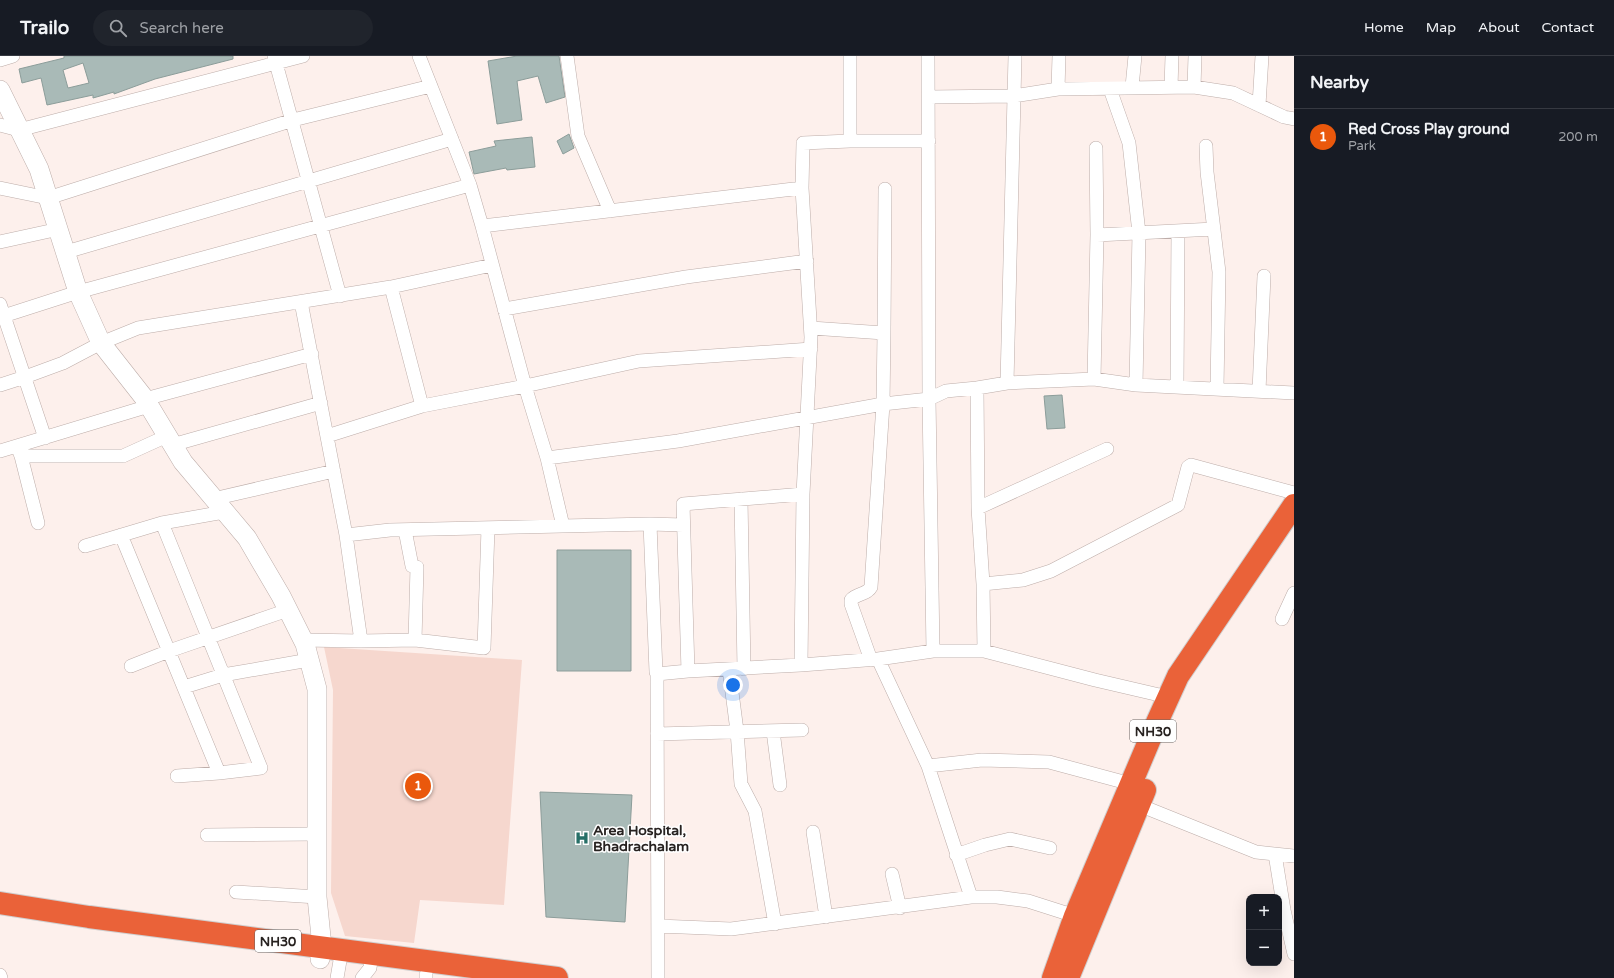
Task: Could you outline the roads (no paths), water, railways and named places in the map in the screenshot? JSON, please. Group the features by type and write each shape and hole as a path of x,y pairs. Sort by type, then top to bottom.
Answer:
{"highway":[{"name":"NH30","path":"1053,978 1075,916 1178,676 1200,641 1294,505"},
{"name":"NH30","path":"1068,978 1171,726 1191,683 1294,532"},
{"name":"NH30","path":"0,903 333,959 426,977 448,978"},
{"name":"NH30","path":"0,918 87,932 333,959"},
{"name":"NH30","path":"368,966 557,978"}],"street":[{"path":"0,60 13,56"},
{"path":"0,125 20,130 275,60 303,56"},
{"path":"419,56 470,185 525,386 547,458 564,526"},
{"path":"568,56 578,136 610,211"},
{"path":"850,56 850,141"},
{"path":"928,56 929,399 933,650"},
{"path":"1007,383 1015,56"},
{"path":"1058,89 1059,56"},
{"path":"1132,87 1135,56"},
{"path":"1170,87 1172,56"},
{"path":"1194,56 1194,87"},
{"path":"1259,105 1262,56"},
{"path":"275,60 293,120 340,296"},
{"path":"0,188 48,198 293,120 431,86"},
{"path":"929,97 1014,96 1058,89 1194,87 1233,93 1284,117 1294,119"},
{"path":"1110,89 1129,143 1139,233 1136,385"},
{"path":"0,90 39,169 78,292 102,343 147,402 183,462 247,538 288,610 303,640 317,689 317,897 333,959"},
{"path":"66,252 452,139"},
{"path":"801,665 803,494 806,417 811,349 802,188 803,143 850,141 929,141"},
{"path":"1206,146 1207,172 1219,272 1217,388"},
{"path":"1094,379 1097,235 1096,148"},
{"path":"45,438 1,312 470,185"},
{"path":"482,226 802,188"},
{"path":"885,188 883,404 871,587 868,591 854,596 851,600 851,604 874,660 928,766 971,897"},
{"path":"0,242 59,229"},
{"path":"1097,235 1214,229"},
{"path":"1177,386 1178,231"},
{"path":"504,309 686,277 807,261"},
{"path":"0,385 25,378 63,363 102,343 138,328 391,287 492,265"},
{"path":"1259,391 1264,276"},
{"path":"391,287 422,406"},
{"path":"301,302 346,535 361,641"},
{"path":"811,328 884,333"},
{"path":"327,436 422,406 525,386 639,361 811,349"},
{"path":"19,451 45,438 147,402 312,354"},
{"path":"547,458 678,441 883,404 929,399 946,391 1007,383 1094,379 1136,385 1294,393"},
{"path":"977,388 978,508 983,584 984,651"},
{"path":"0,451 123,456 170,440 321,403"},
{"path":"978,508 1107,449"},
{"path":"19,451 38,523"},
{"path":"983,584 1023,580 1050,571 1178,504 1188,467 1191,465 1294,493"},
{"path":"85,546 334,471"},
{"path":"688,671 683,504 803,494"},
{"path":"741,499 744,669"},
{"path":"162,523 261,768 177,776"},
{"path":"346,535 404,530 650,524 683,525"},
{"path":"650,524 657,674 658,978"},
{"path":"303,640 415,640 484,648 488,528"},
{"path":"404,530 412,566 417,567 415,640"},
{"path":"121,535 219,773"},
{"path":"1282,619 1293,598"},
{"path":"131,666 208,637 288,610"},
{"path":"657,674 874,660 933,650 984,651 1095,680 1168,697"},
{"path":"184,687 224,675 309,660"},
{"path":"729,669 738,731 741,784 755,811 775,924"},
{"path":"773,730 780,785"},
{"path":"656,734 802,730"},
{"path":"928,766 982,760 1049,762 1132,784"},
{"path":"1139,804 1256,852 1294,856"},
{"path":"813,832 826,917"},
{"path":"207,835 317,834"},
{"path":"956,855 985,845 1010,839 1050,848"},
{"path":"1275,854 1284,910 1294,954"},
{"path":"892,874 900,908"},
{"path":"236,892 317,897"},
{"path":"658,926 731,929 900,908 971,897 997,897 1028,901 1075,916"}],"place":[{"name":"Red Cross Play ground","path":"418,786"},
{"name":"Area Hospital, Bhadrachalam","path":"582,838"}]}
